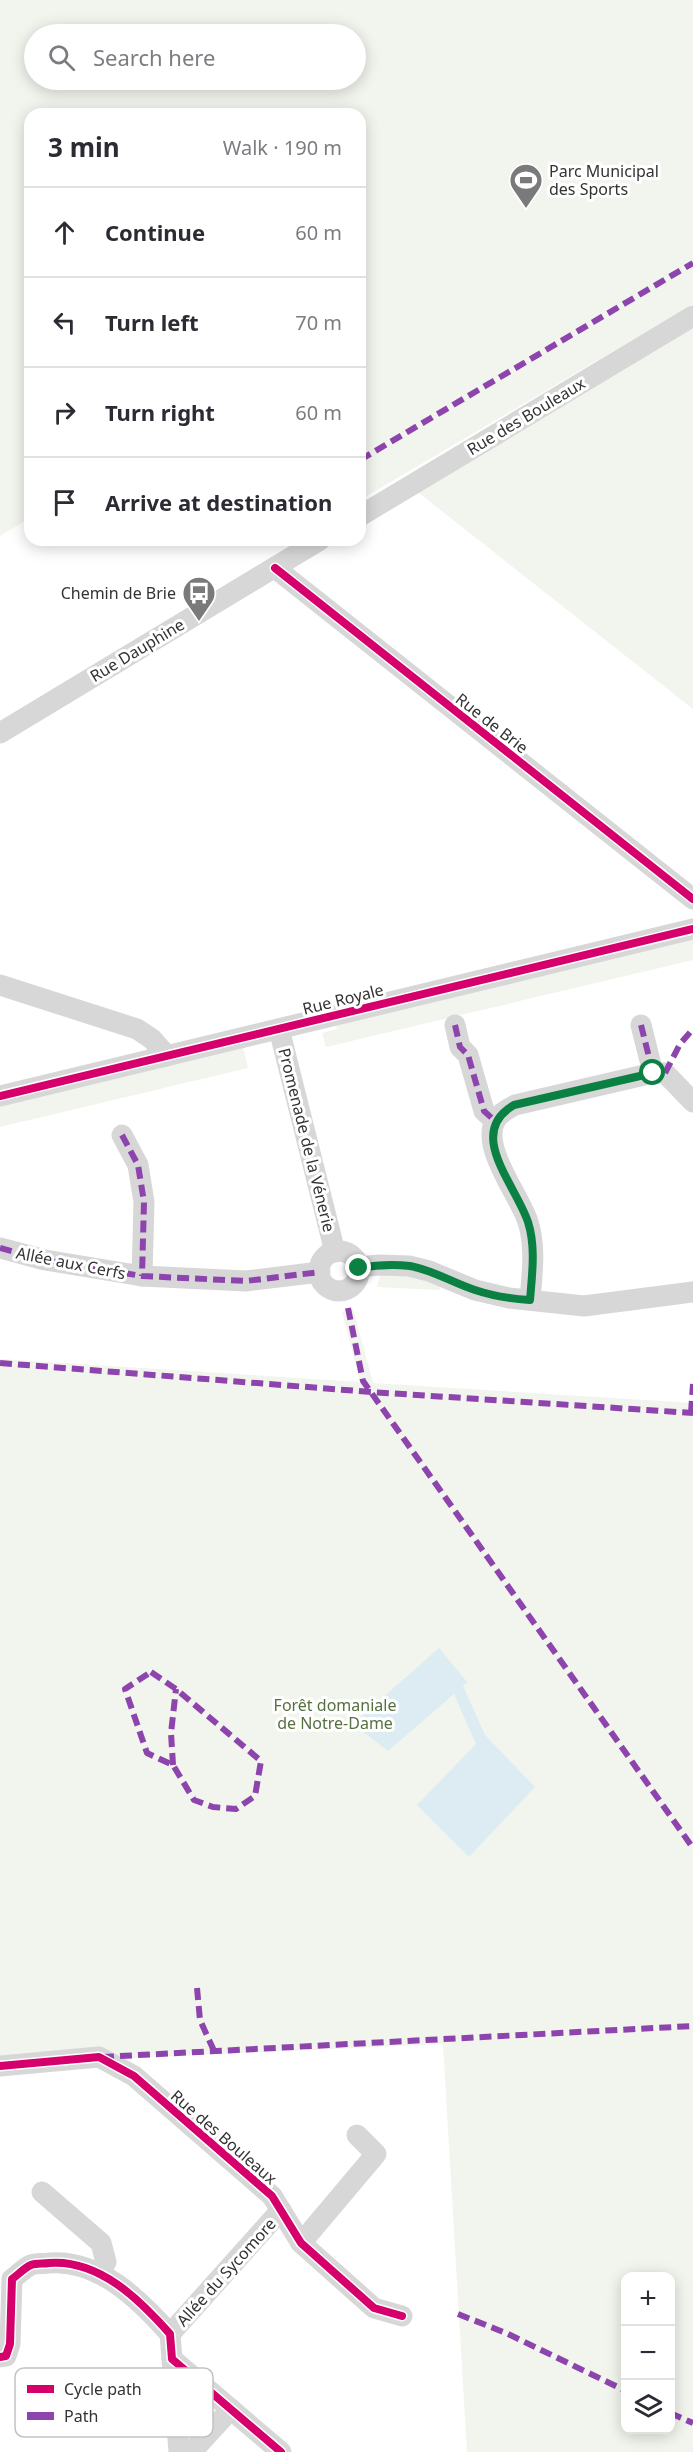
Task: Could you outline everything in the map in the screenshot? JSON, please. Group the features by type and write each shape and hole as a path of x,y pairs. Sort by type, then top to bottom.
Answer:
{"street":[{"name":"Rue des Bouleaux","path":"366,512 693,316"},
{"path":"275,567 310,546"},
{"name":"Rue Dauphine","path":"0,733 275,567"},
{"name":"Rue de Brie","path":"275,567 693,899"},
{"name":"Rue Royale","path":"0,1096 693,929"},
{"path":"0,985 137,1029 152,1039 167,1056"},
{"path":"455,1025 460,1047 468,1055 484,1110 495,1121"},
{"path":"641,1025 653,1073"},
{"name":"Promenade de la Vénerie","path":"279,1029 335,1252"},
{"path":"530,1300 533,1252 528,1223 499,1163 492,1139 495,1121 503,1111 514,1105 653,1073 665,1074 693,1102"},
{"name":"Allée aux Cerfs","path":"122,1135 138,1165 144,1202 142,1276"},
{"name":"Allée aux Cerfs","path":"0,1248 45,1260 142,1276 246,1281 320,1272"},
{"path":"335,1252 347,1253 359,1268 358,1279 345,1290 328,1287 321,1278 320,1272 324,1260 335,1252"},
{"path":"359,1268 379,1265 409,1266 429,1271 475,1290 509,1298 584,1306 693,1292"},
{"name":"Rue des Bouleaux","path":"0,2066 99,2057 134,2076 272,2196 301,2243 374,2308 402,2316"},
{"path":"301,2243 376,2154 357,2135"},
{"path":"42,2192 101,2243 106,2262 97,2273"},
{"name":"Allée du Sycomore","path":"170,2334 281,2210"},
{"path":"0,2357 6,2356 10,2344 12,2279 31,2265 63,2262 110,2279 137,2301 170,2334 173,2368"},
{"path":"172,2359 183,2368"},
{"path":"213,2394 281,2452"},
{"path":"213,2429 231,2409"},
{"path":"178,2437 179,2452"},
{"path":"187,2452 205,2437"}],"green space":[{"name":"Parc Municipal des Sports","path":"0,0 693,0 693,304 366,496 366,108 24,108 24,522 0,536"},
{"path":"693,316 693,709 410,486"},
{"path":"693,935 693,960 326,1047 322,1033 337,1029 336,1022"},
{"path":"243,1046 248,1068 0,1127 0,1105"},
{"path":"381,1272 406,1273 440,1286 440,1290 377,1287"},
{"name":"Forêt domaniale de Notre-Dame","path":"353,1309 373,1383 693,1403 693,2452 467,2452 443,2044 0,2064 0,1359 360,1382 342,1312"}],"shaded area":[{"path":"439,1648 467,1682 463,1686 485,1735 535,1787 469,1857 417,1805 476,1744 454,1694 388,1751 353,1724"}],"marked path":[{"path":"366,456 693,263"},
{"path":"455,1025 460,1047 468,1055 484,1111 495,1121"},
{"path":"641,1025 653,1073"},
{"path":"665,1073 680,1044 693,1029"},
{"path":"122,1135 138,1165 144,1202 142,1276"},
{"path":"0,1248 45,1260 142,1276 246,1281 320,1272"},
{"path":"348,1308 363,1381 693,1848"},
{"path":"0,1363 371,1392 693,1413"},
{"path":"691,1413 693,1384"},
{"path":"151,1672 176,1689 261,1761 255,1796 236,1809 213,1807 194,1800 173,1765 147,1753 125,1689 151,1672"},
{"path":"173,1765 171,1733 176,1689"},
{"path":"197,1988 200,2020 215,2053"},
{"path":"102,2057 693,2026"},
{"path":"458,2314 506,2333 621,2389"},
{"path":"675,2415 693,2423"}],"cycle path":[{"path":"275,568 693,899"},
{"path":"0,1096 693,929"},
{"path":"0,2066 99,2057 134,2076 272,2196 301,2243 374,2308 402,2316"},
{"path":"0,2357 6,2356 10,2344 12,2279 31,2265 67,2264 101,2275 132,2296 170,2334 172,2359 183,2368"},
{"path":"213,2394 281,2452"}],"place":[{"name":"Parc Municipal des Sports","path":"526,209"},
{"name":"Chemin de Brie","path":"199,622"}],"route":[{"path":"359,1268 379,1265 409,1266 429,1271 475,1290 530,1300 533,1252 528,1223 518,1198 499,1163 492,1139 495,1121 503,1111 514,1105 653,1073"}]}
